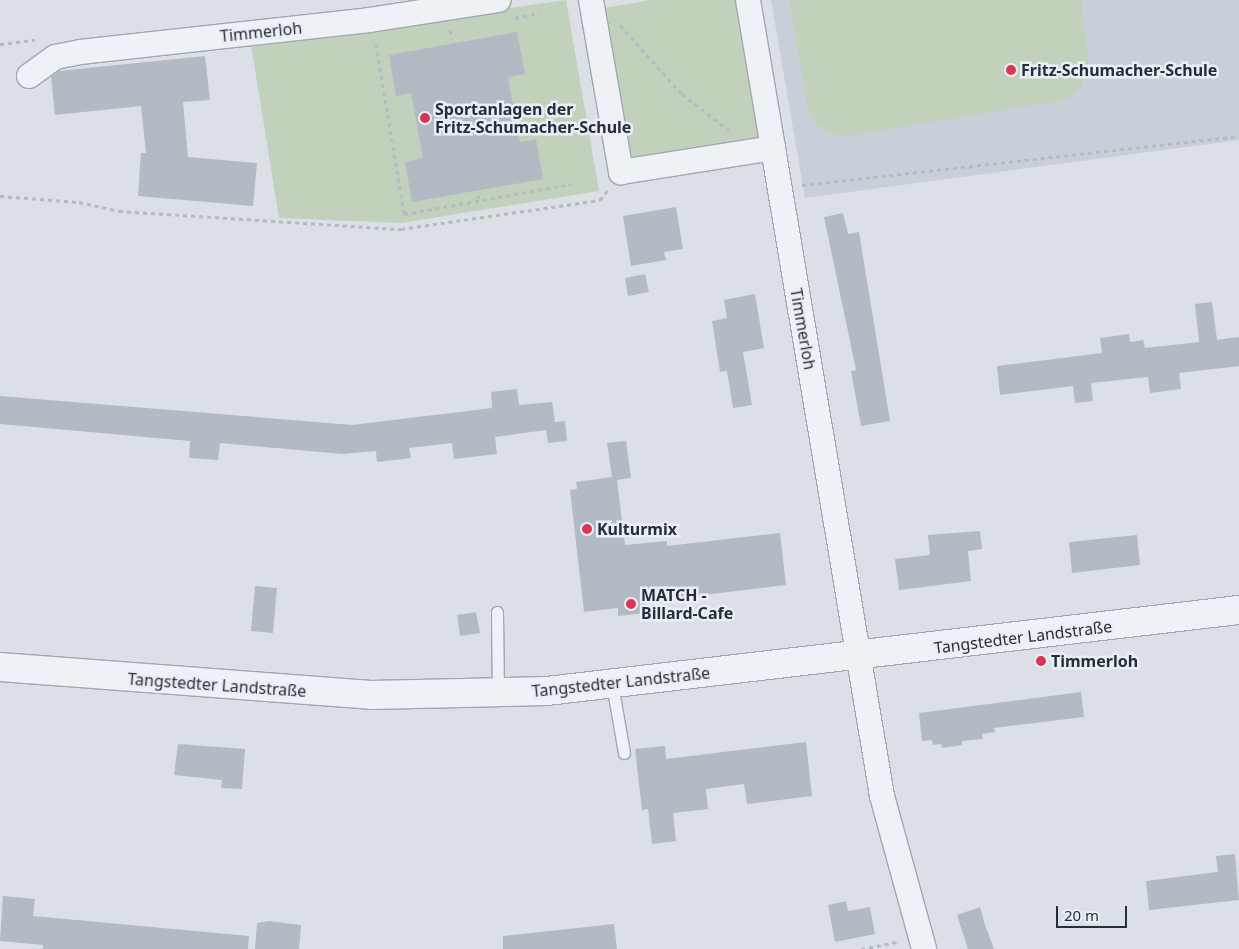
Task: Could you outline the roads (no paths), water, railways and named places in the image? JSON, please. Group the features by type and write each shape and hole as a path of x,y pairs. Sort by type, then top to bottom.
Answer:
{"street":[{"path":"591,0 621,172 764,150"},
{"name":"Timmerloh","path":"748,0 764,150 778,188 882,796 922,943"},
{"name":"Timmerloh","path":"29,76 55,57 80,52 369,20 501,10"},
{"name":"Tangstedter Landstraße","path":"0,668 371,696 498,693 612,684 858,657 1239,610"}],"lane":[{"path":"497,612 498,693"},
{"path":"612,684 624,752"}],"place":[{"name":"Fritz-Schumacher-Schule","path":"1011,70"},
{"name":"Sportanlagen der Fritz-Schumacher-Schule","path":"425,118"},
{"name":"Kulturmix","path":"587,529"},
{"name":"MATCH - Billard-Cafe","path":"631,604"},
{"name":"Timmerloh","path":"1041,661"}]}
